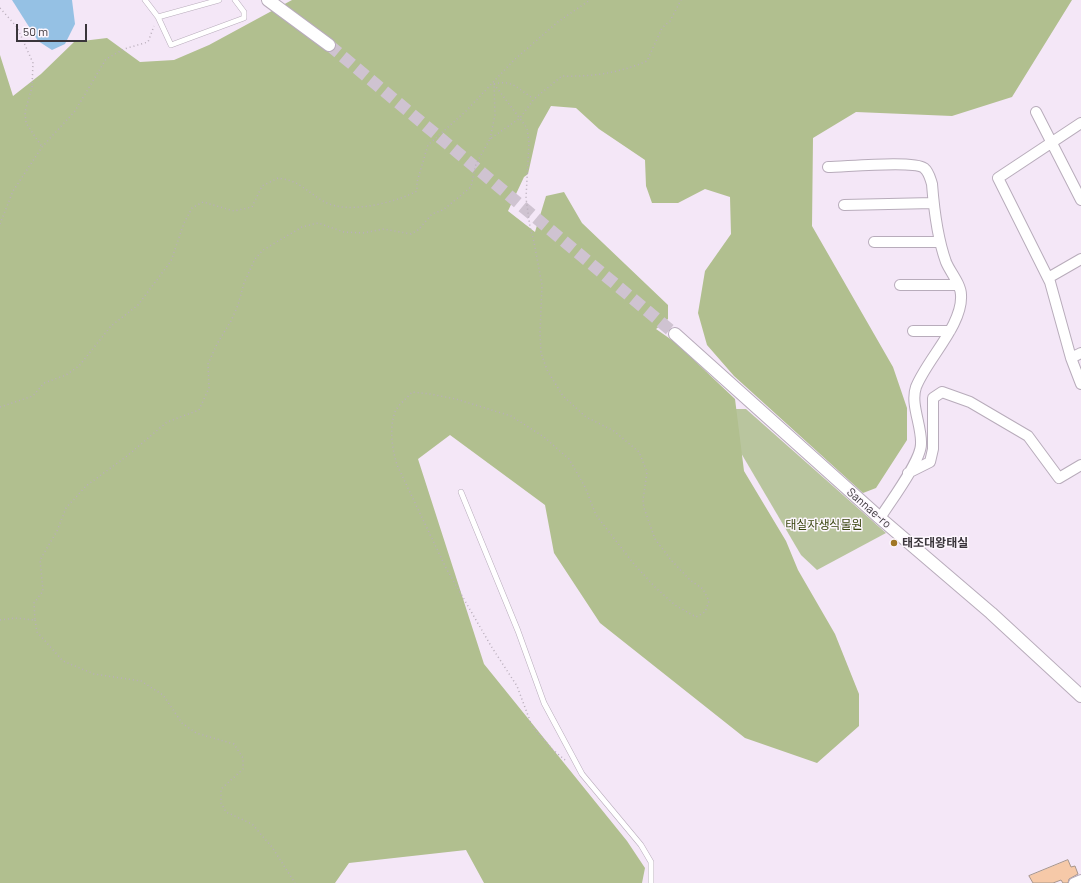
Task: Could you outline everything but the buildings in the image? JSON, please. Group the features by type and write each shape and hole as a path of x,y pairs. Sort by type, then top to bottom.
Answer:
{"street":[{"path":"268,0 329,45"},
{"path":"1036,112 1081,200"},
{"path":"1081,123 1053,143 998,178 1050,282 1071,358 1081,384"},
{"path":"828,167 920,165 926,169 930,176 940,242 946,263 961,293 960,304 950,331 933,356 916,388 915,401 921,445 908,473 880,518"},
{"path":"844,205 933,202"},
{"path":"874,242 940,242"},
{"path":"1048,278 1081,259"},
{"path":"900,286 958,286"},
{"path":"913,331 950,331"},
{"name":"Sannae-ro","path":"675,334 880,518 991,613 1081,696"},
{"path":"1071,358 1081,354"},
{"path":"908,473 930,462 933,449 933,398 942,392 970,402 1028,436 1059,478 1081,465"},
{"path":"1074,883 1081,880"}],"lane":[{"path":"145,0 158,17 171,45 244,18 244,12 235,0"},
{"path":"158,17 219,0"},
{"path":"461,492 518,631 544,703 582,774 641,845 651,862 651,883"}],"path":[{"path":"0,407 33,396 44,383 66,375 79,366 111,326 138,305 171,261 184,223 192,208 203,202 234,211 252,207 262,186 278,178 294,182 335,206 353,207 404,199 417,191 428,145 466,112 494,84 514,60 559,21 590,0"},
{"path":"490,139 520,118 534,99 562,76 586,76 621,70 647,61 662,28 670,21 681,0"},
{"path":"0,8 17,27 33,63 32,87 25,112 26,123 42,147"},
{"path":"0,224 13,191 42,147 75,111 106,59 124,49 148,42 158,17"},
{"path":"494,84 502,82 515,84 534,99"},
{"path":"494,84 527,128 529,142 526,198 530,227 542,285 541,353 554,382 563,396 586,417 614,431 639,452 646,472 643,500 644,508 655,539 671,560 690,580 702,589 709,601 705,612 696,617 675,605 656,588 633,563 596,515 585,487 569,459 544,437 511,416 456,399 412,392 396,411 392,430 393,450 397,465 446,568 490,646 517,686 532,726 552,749 582,774"},
{"path":"296,883 272,848 252,824 226,812 221,803 222,789 243,769 242,758 234,744 196,733 182,723 163,695 141,681 94,674 63,661 37,632 34,603 42,591 40,560 57,531 66,508 86,486 127,456 167,422 199,410 209,388 208,364 217,344 231,321 238,305 244,283 255,259 263,250 302,227 318,223 344,232 363,233 384,229 411,234 418,230 432,214 443,210 471,186 476,164 490,139 495,115 494,84"},
{"path":"0,620 15,618 35,620"}],"green space":[{"path":"292,0 1072,0 1012,97 952,116 856,112 813,138 812,226 893,367 907,408 907,440 876,488 863,493 734,376 707,345 698,313 705,271 731,234 730,197 705,189 678,203 652,203 646,186 645,160 599,129 576,108 551,106 538,129 528,174 524,177 508,211 535,232 546,196 564,192 582,223 668,305 668,319 656,329 676,343 735,399 744,471 786,541 798,570 835,634 859,694 859,726 817,763 745,738 600,623 554,553 545,505 450,435 418,459 484,664 627,841 645,868 642,883 484,883 466,850 349,863 335,883 0,883 0,55 13,96 41,74 74,42 107,38 140,62 174,60 209,45"},
{"name":"태실자생식물원","path":"731,409 746,409 886,533 817,570 801,555 721,419"}],"water":[{"path":"12,0 72,0 75,24 65,44 52,50 38,41"}],"tunnel":[{"path":"329,45 675,334"}],"place":[{"name":"태조대왕태실","path":"894,543"}]}
